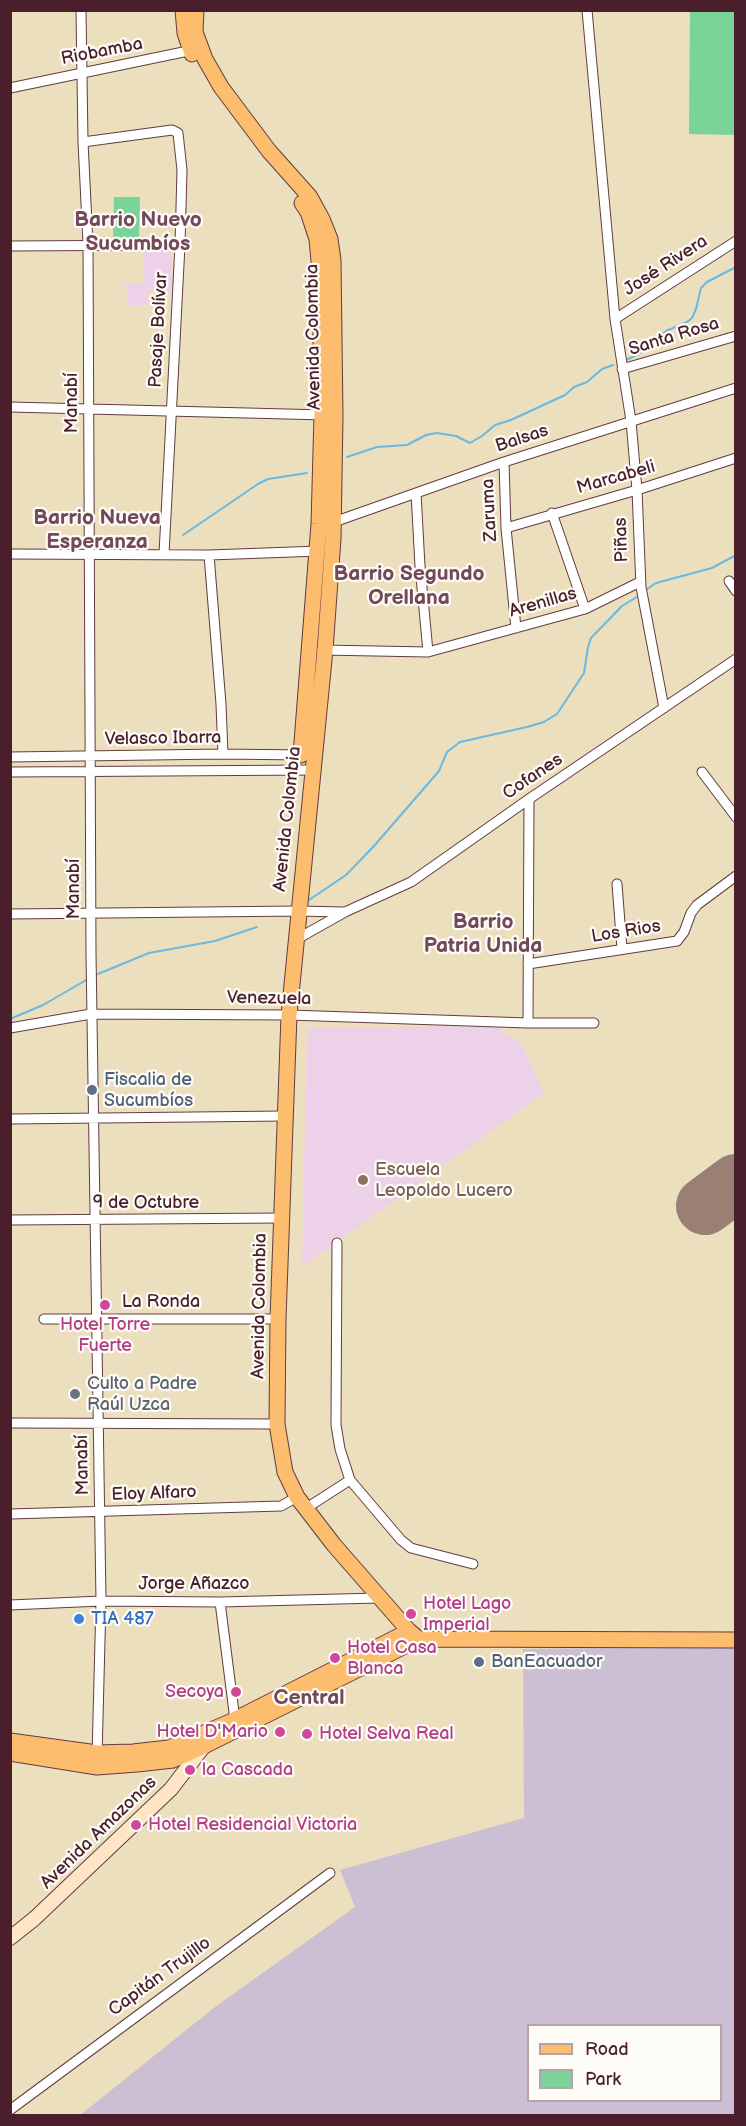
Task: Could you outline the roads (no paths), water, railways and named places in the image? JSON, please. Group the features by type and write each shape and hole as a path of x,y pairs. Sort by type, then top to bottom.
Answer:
{"main road":[{"name":"Avenida Colombia","path":"183,10 185,33 195,50 269,151 310,197 330,239 333,260 325,550 325,650 308,755"},
{"name":"Avenida Colombia","path":"195,50 196,10"},
{"name":"Avenida Colombia","path":"325,550 308,649 308,755 313,770 289,1015 278,1319 277,1424 285,1472 301,1503 379,1598 414,1635"},
{"path":"10,1741 97,1760 134,1752 169,1748 235,1720 414,1635 735,1640"},
{"path":"10,1753 137,1764 173,1760 204,1746 414,1635"},
{"name":"Avenida Amazonas","path":"10,1938 34,1919 171,1789 204,1746"}],"street":[{"name":"Manabí","path":"81,10 83,142 88,244 91,987 101,1601 97,1760"},
{"name":"Piñas","path":"587,10 615,319 631,421 637,490 640,582 663,708"},
{"name":"Riobamba","path":"10,88 195,50"},
{"name":"Pasaje Bolívar","path":"83,142 176,130 178,133 182,170 180,245 164,554"},
{"name":"José Rivera","path":"615,319 735,241"},
{"path":"10,246 180,245"},
{"name":"Santa Rosa","path":"622,369 735,336"},
{"name":"Balsas","path":"326,523 504,462 735,388"},
{"path":"10,407 328,415"},
{"name":"Marcabeli","path":"506,528 637,490 735,458"},
{"name":"Zaruma","path":"504,462 506,528 516,628"},
{"path":"416,493 428,652"},
{"path":"552,513 585,609"},
{"path":"10,554 209,555 325,550"},
{"path":"209,555 223,754"},
{"path":"729,581 735,591"},
{"name":"Arenillas","path":"308,649 428,652 585,609 640,582"},
{"name":"Cofanes","path":"297,939 345,912 411,882 735,659"},
{"name":"Velasco Ibarra","path":"10,757 308,755"},
{"name":"Velasco Ibarra","path":"10,772 313,770"},
{"path":"702,772 735,817"},
{"path":"528,1023 529,799"},
{"name":"Los Rios","path":"528,964 677,941 697,905 735,876"},
{"path":"617,884 622,949"},
{"name":"Cofanes","path":"10,914 345,912"},
{"name":"Venezuela","path":"10,1028 92,1014 289,1015 594,1023"},
{"path":"10,1119 285,1116"},
{"name":"9 de Octubre","path":"10,1220 281,1218"},
{"path":"337,1243 336,1425 340,1449 350,1480 401,1540 411,1548 473,1564"},
{"name":"La Ronda","path":"44,1319 278,1319"},
{"path":"10,1423 277,1424"},
{"name":"Eloy Alfaro","path":"10,1514 281,1506 301,1503 350,1480"},
{"name":"Jorge Añazco","path":"10,1605 101,1601 220,1602 379,1598"},
{"path":"220,1602 235,1720"},
{"name":"Capitán Trujillo","path":"10,2110 330,1873"}],"waterway":[{"path":"626,360 639,354 666,331 692,318 701,288 707,282 736,267"},
{"path":"347,457 377,447 407,445 426,435 437,433 456,436 470,443 495,425 565,395 574,387 587,382 602,369 613,365"},
{"path":"183,535 258,484 268,479 307,473"},
{"path":"644,591 656,583 712,568 736,555"},
{"path":"306,902 346,875 374,846 439,771 447,752 460,742 527,727 544,722 557,714 584,673 591,638 622,606 640,595"},
{"path":"93,976 149,953 215,941 257,927"},
{"path":"10,1019 43,1005 88,979"}],"place":[{"name":"Fiscalia de Sucumbíos","path":"92,1090"},
{"name":"Escuela Leopoldo Lucero","path":"363,1180"},
{"name":"Hotel Torre Fuerte","path":"105,1305"},
{"name":"Culto a Padre Raúl Uzca","path":"75,1394"},
{"name":"Hotel Lago Imperial","path":"411,1614"},
{"name":"TIA 487","path":"79,1619"},
{"name":"Hotel Casa Blanca","path":"335,1658"},
{"name":"BanEacuador","path":"479,1662"},
{"name":"Secoya","path":"236,1692"},
{"name":"Hotel D'Mario","path":"280,1732"},
{"name":"Hotel Selva Real","path":"307,1734"},
{"name":"la Cascada","path":"190,1770"},
{"name":"Hotel Residencial Victoria","path":"136,1825"}],"district":[{"name":"Barrio Nuevo Sucumbíos","path":"138,233"},
{"name":"Barrio Nueva Esperanza","path":"97,531"},
{"name":"Barrio Segundo Orellana","path":"409,587"},
{"name":"Barrio Patria Unida","path":"483,935"},
{"name":"Central","path":"309,1699"}]}
